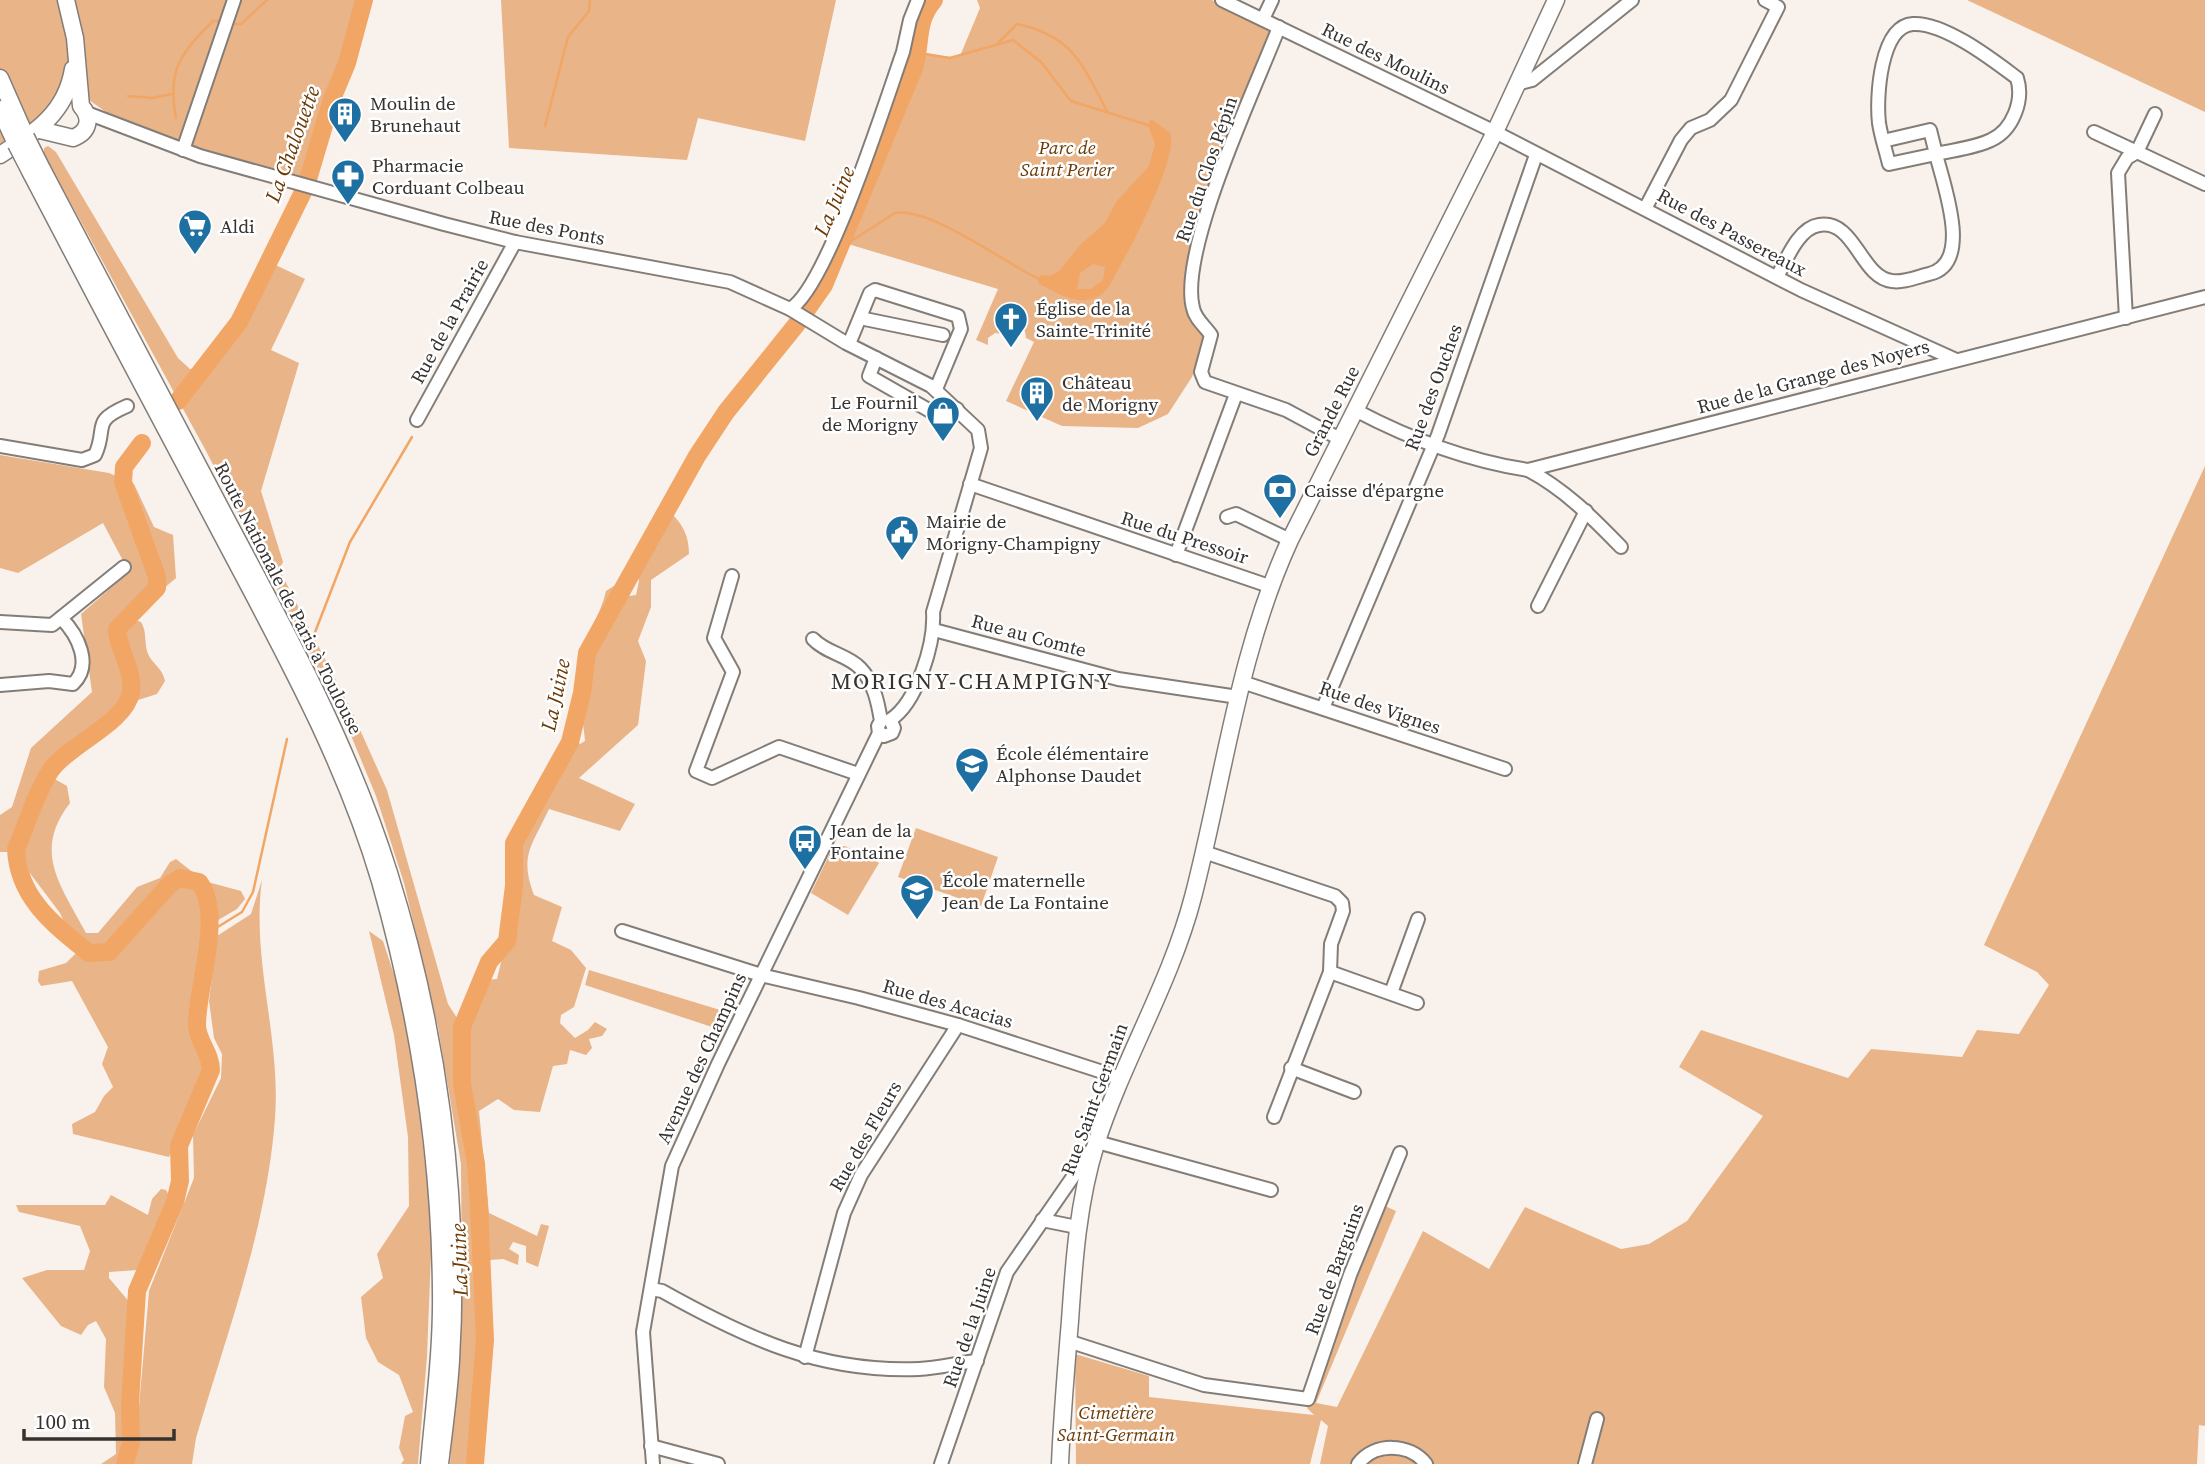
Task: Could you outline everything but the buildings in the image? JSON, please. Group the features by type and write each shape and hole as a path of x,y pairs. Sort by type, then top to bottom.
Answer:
{"main road":[{"path":"54,125 73,138 84,132 88,123 66,0"},
{"name":"Grande Rue","path":"1215,802 1240,690 1269,586 1495,132 1556,0"},
{"path":"0,155 40,130 54,125 63,103 76,53"},
{"name":"Route Nationale de Paris à Toulouse","path":"0,78 7,117 308,673 349,762 389,873 419,987 447,1151 453,1294 451,1362 440,1464"},
{"path":"63,103 84,109"},
{"name":"Route Nationale de Paris à Toulouse","path":"36,171 298,680 339,769 379,878 408,990 425,1080 438,1188 442,1294 429,1464"},
{"name":"Rue Saint-Germain","path":"1060,1464 1077,1227 1083,1190 1097,1142 1121,1078 1186,922 1215,802"}],"street":[{"path":"183,150 234,0"},
{"name":"Rue des Moulins","path":"1222,0 1495,132"},
{"path":"1263,19 1272,0"},
{"path":"1516,84 1532,80 1632,0"},
{"path":"1645,209 1681,140 1691,128 1710,120 1731,100 1778,7 1765,0"},
{"path":"792,310 814,282 831,246 903,52 916,1"},
{"path":"1914,24 1972,45 2017,78 2020,88 2017,110 2004,130 1992,140 1936,154 1889,164 1883,141 1878,100 1889,44 1903,27 1914,24"},
{"name":"Rue du Clos Pépin","path":"1279,27 1228,155 1197,250 1193,311 1211,335 1202,378 1205,382 1236,394 1286,410 1340,439"},
{"name":"Rue des Ponts","path":"84,109 120,128 183,150 515,242 730,282 792,310 849,344 936,389 978,430"},
{"path":"2126,318 2118,173 2127,158 2137,152 2155,114"},
{"name":"Rue des Ponts","path":"84,132 98,127 120,128"},
{"path":"1777,277 1805,231 1826,224 1843,233 1879,276 1890,281 1934,273 1946,263 1954,247 1954,229 1930,131 1883,141"},
{"name":"Rue des Passereaux","path":"1495,132 1892,334 1954,359"},
{"path":"2094,132 2205,184"},
{"name":"Rue des Ouches","path":"1323,708 1433,444 1536,155"},
{"name":"Rue de la Prairie","path":"417,420 515,242"},
{"path":"849,344 870,293 880,289 958,316 961,329 936,389"},
{"name":"Rue de la Grange des Noyers","path":"1356,410 1433,444 1494,465 1528,470 2205,297"},
{"path":"860,318 943,335"},
{"path":"876,358 869,376 883,387 939,415 957,409"},
{"path":"1176,555 1236,394"},
{"path":"0,446 82,460 95,455 99,446 100,426 110,414 127,406"},
{"name":"Avenue des Champins","path":"653,1464 643,1332 672,1166 761,975 883,725 908,705 934,630 933,612 981,448 978,430"},
{"path":"1528,470 1586,510 1621,547"},
{"name":"Rue du Pressoir","path":"970,484 1269,586"},
{"path":"1538,606 1586,510"},
{"path":"1227,517 1236,514 1290,540"},
{"path":"0,622 52,625 124,567"},
{"path":"732,576 714,638 733,672 696,771 712,778 779,747 858,774"},
{"path":"0,685 49,681 73,684 80,677 83,662 74,631 61,618"},
{"name":"Rue au Comte","path":"934,630 1118,679 1240,690"},
{"path":"813,639 822,649 860,667 877,697 883,725"},
{"name":"Rue des Vignes","path":"1240,690 1323,708 1505,769"},
{"path":"1204,852 1335,895 1342,903 1343,911 1331,944 1330,972 1274,1116"},
{"path":"1391,993 1418,919"},
{"name":"Rue des Acacias","path":"622,931 761,975 958,1025 1121,1078"},
{"path":"1330,972 1417,1003"},
{"name":"Rue des Fleurs","path":"805,1357 844,1213 861,1175 958,1025"},
{"path":"1291,1068 1354,1092"},
{"path":"1097,1142 1271,1190"},
{"name":"Rue de la Juine","path":"941,1464 1007,1272 1097,1142"},
{"name":"Rue de Barguins","path":"1069,1341 1204,1385 1308,1399 1350,1275 1401,1153"},
{"path":"1042,1220 1077,1227"},
{"path":"651,1289 662,1291 728,1328 785,1352 805,1357 846,1366 919,1369 977,1361"},
{"path":"1585,1464 1597,1419"},
{"path":"651,1446 718,1464"},
{"path":"1358,1464 1364,1455 1397,1447 1410,1450 1426,1464"}],"green space":[{"path":"0,0 367,0 300,177 127,127 65,83 39,118 0,144"},
{"path":"501,0 836,0 805,141 698,118 687,160 509,148"},
{"name":"Parc de Saint Perier","path":"977,0 1212,0 1273,30 1246,98 1188,294 1207,339 1192,377 1168,414 1138,428 1062,426 1006,401 1034,342 1026,338 1025,331 1018,329 1014,332 1006,328 1002,334 995,333 988,338 988,345 976,340 998,289 838,241 904,66 919,53 960,56 980,8"},
{"path":"1967,0 2205,0 2205,112"},
{"path":"48,146 56,152 178,358 190,369 217,363 263,259 305,279 271,350 299,363 261,491 283,562 279,569 353,714 387,790 448,1004 459,1021 473,1007 486,980 497,979 504,950 514,931 518,892 517,847 540,801 539,788 562,741 568,736 580,744 585,741 579,689 580,658 606,591 617,584 629,596 636,595 639,581 636,552 668,518 673,515 687,538 689,554 651,580 651,607 638,641 646,661 638,725 579,778 635,804 620,831 549,809 530,851 528,870 534,895 562,907 552,941 571,950 586,968 574,1007 561,1015 560,1023 575,1038 595,1022 607,1029 602,1036 589,1039 592,1048 586,1055 570,1050 567,1064 553,1066 540,1112 514,1110 498,1099 479,1111 489,1213 537,1236 541,1224 549,1226 538,1267 526,1262 526,1246 513,1242 509,1249 519,1255 518,1265 503,1259 490,1260 491,1347 479,1464 450,1464 462,1300 461,1164 438,1027 404,883 376,796 345,721 206,451 44,154 44,148"},
{"path":"0,455 109,473 134,484 154,527 173,535 176,578 129,618 141,622 147,652 165,681 157,694 132,702 121,717 59,765 51,777 67,786 70,803 53,837 54,869 86,933 98,933 137,887 160,878 170,862 176,859 204,881 241,891 245,899 237,909 203,929 194,1024 206,1063 206,1075 169,1157 73,1134 72,1124 95,1112 113,1087 102,1064 108,1047 72,981 41,986 38,981 39,971 66,963 77,952 60,913 29,872 23,852 0,852 0,815 12,807 31,748 92,692 81,614 129,572 103,523 18,573 0,568"},
{"name":"Cimetière Saint-Germain","path":"2205,466 2205,1426 2199,1425 2197,1464 1320,1464 1328,1426 1321,1420 1310,1464 1076,1464 1075,1354 1149,1376 1149,1397 1314,1415 1307,1408 1385,1206 1396,1211 1316,1403 1337,1407 1423,1231 1489,1269 1525,1207 1621,1249 1649,1244 1687,1221 1763,1116 1679,1067 1701,1030 1848,1078 1871,1049 1962,1057 1977,1030 2019,1034 2049,985 2037,972 1984,945"},
{"path":"916,828 998,857 981,906 898,877"},
{"path":"845,846 868,858 870,855 879,863 848,915 811,893 833,847"},
{"path":"262,880 260,939 276,1088 271,1159 264,1199 244,1280 196,1438 192,1464 134,1464 149,1291 194,1178 193,1135 221,1078 222,1054 214,1038 209,1001 217,936 251,914"},
{"path":"369,931 383,941 404,1005 415,1074 432,1228 427,1356 418,1464 401,1464 404,1460 399,1448 405,1416 413,1412 399,1375 378,1362 366,1338 361,1297 383,1278 377,1254 409,1206 408,1137 394,1035"},
{"path":"589,970 730,1013 724,1031 585,985"},
{"path":"161,1189 166,1190 173,1202 163,1221 155,1228 138,1270 109,1272 109,1278 131,1304 124,1459 121,1464 101,1464 116,1454 115,1413 104,1387 106,1339 96,1321 88,1325 81,1335 61,1326 22,1278 47,1270 84,1270 90,1251 80,1226 19,1212 16,1205 105,1205 111,1195 148,1215 152,1199"}],"shaded area":[{"path":"1151,119 1170,133 1171,146 1167,164 1148,210 1108,288 1100,295 1082,300 1064,296 1038,283 1040,275 1050,276 1060,270 1080,245 1105,223 1116,202 1149,166 1155,144 1148,125","holes":["1093,264 1105,267 1103,280 1091,289 1077,289 1080,273"]}],"waterway":[{"path":"231,24 241,24 267,0"},
{"name":"La Chalouette","path":"178,401 239,322 306,186 332,99 347,63 364,0"},
{"path":"545,126 568,37 589,11 590,0"},
{"name":"La Juine","path":"475,1464 485,1340 476,1164 462,1084 462,1027 489,962 507,941 514,886 514,843 570,742 582,693 587,653 697,456 726,412 796,325 824,285 914,68 921,24 934,0"},
{"path":"176,118 173,87 179,64 192,43 213,21 221,21"},
{"path":"999,42 1017,24 1051,36 1074,54 1107,111"},
{"path":"919,53 950,58 1013,40 1041,62 1071,101 1151,126"},
{"path":"128,96 152,98 172,94"},
{"path":"840,248 895,213 910,214 948,227 1041,280"},
{"path":"312,640 350,542 412,437"},
{"name":"La Chalouette","path":"125,1464 131,1442 130,1404 137,1291 175,1202 180,1181 179,1146 211,1070 197,1025 209,931 206,896 199,882 180,878 170,884 109,952 89,953 40,909 23,882 16,849 36,798 51,770 119,714 131,692 130,676 117,629 157,588 157,577 123,482 124,467 142,443"},
{"path":"208,933 242,912 253,892 287,739"}],"place":[{"name":"Moulin de Brunehaut","path":"345,144"},
{"name":"Pharmacie Corduant Colbeau","path":"348,206"},
{"name":"Aldi","path":"195,256"},
{"name":"Église de la Sainte-Trinité","path":"1011,349"},
{"name":"Château de Morigny","path":"1037,423"},
{"name":"Le Fournil de Morigny","path":"943,443"},
{"name":"Caisse d'épargne","path":"1280,520"},
{"name":"Mairie de Morigny-Champigny","path":"902,562"},
{"name":"École élémentaire Alphonse Daudet","path":"972,794"},
{"name":"Jean de la Fontaine","path":"805,871"},
{"name":"École maternelle Jean de La Fontaine","path":"917,921"}],"district":[{"name":"MORIGNY-CHAMPIGNY","path":"972,681"}]}
